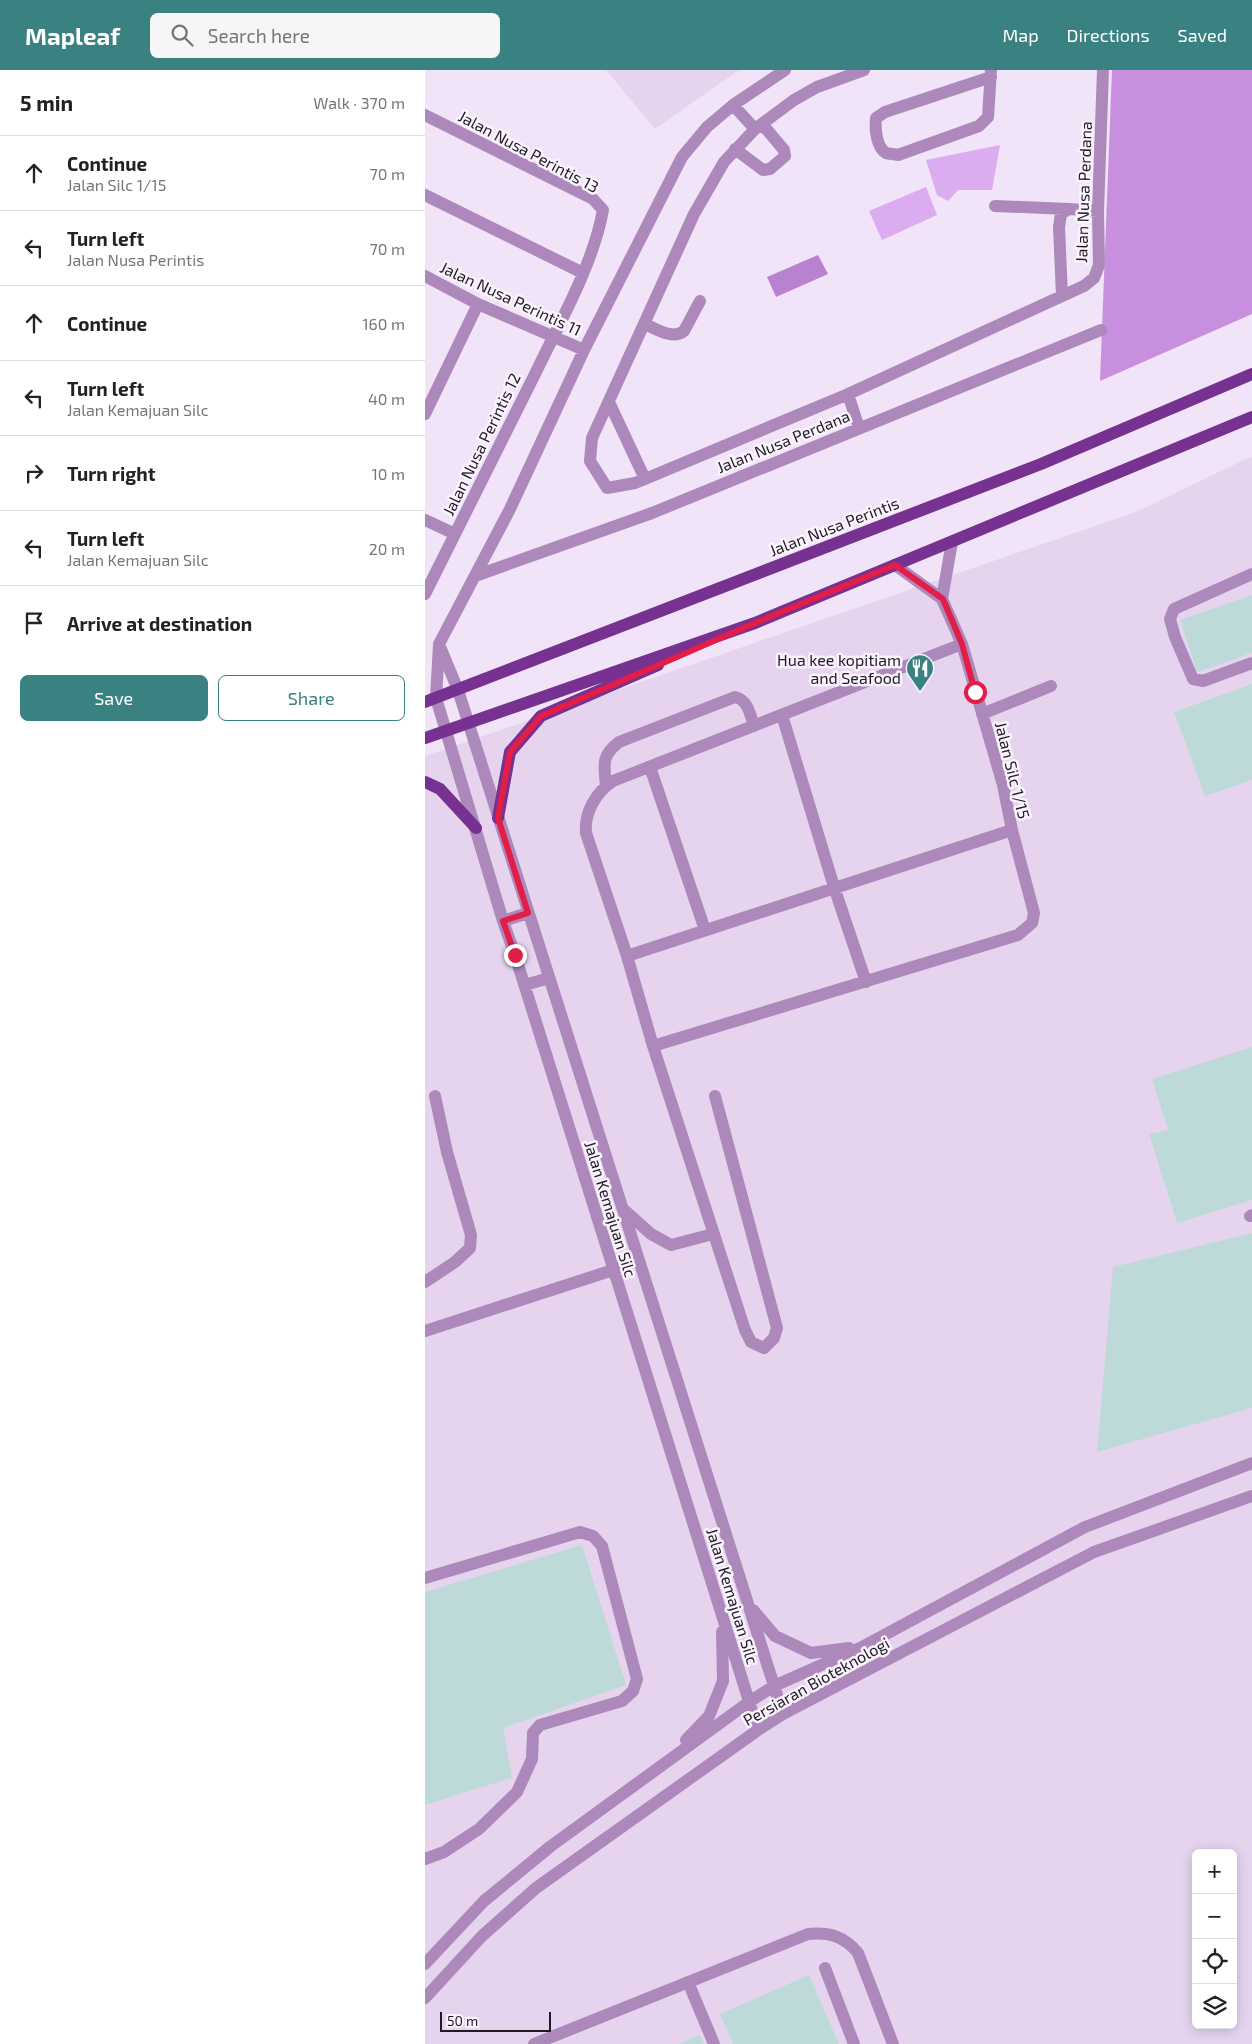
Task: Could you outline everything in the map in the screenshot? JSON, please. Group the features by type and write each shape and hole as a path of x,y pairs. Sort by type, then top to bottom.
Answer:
{"main road":[{"name":"Jalan Nusa Perintis","path":"431,700 1041,464 1252,374"},
{"path":"498,818 510,752 541,716 755,623 1252,418"},
{"path":"425,738 755,623"},
{"path":"425,782 440,789 476,828"}],"street":[{"path":"439,644 510,509 584,350 682,157 707,127 733,105 785,70"},
{"path":"645,479 609,402 694,214 716,176 735,149 759,127 794,100 817,87 864,70"},
{"name":"Jalan Nusa Perdana","path":"609,402 592,438 589,461 607,488 635,483 848,394 1084,286 1093,278 1099,265 1103,70"},
{"path":"991,73 988,117 979,126 898,155 886,153 881,148 875,128 876,118 885,112 991,73"},
{"path":"733,105 784,150 785,156 770,169 763,170 735,149"},
{"name":"Jalan Nusa Perintis 13","path":"425,115 593,200 603,210 599,229 583,273 553,336"},
{"path":"425,195 583,273"},
{"path":"995,206 1099,211"},
{"path":"1062,296 1059,227 1061,214 1069,209"},
{"name":"Jalan Nusa Perintis 11","path":"425,276 478,304 584,350"},
{"path":"645,324 674,336 680,335 700,300"},
{"path":"425,414 478,304"},
{"name":"Jalan Nusa Perdana","path":"475,576 652,513 1101,330"},
{"name":"Jalan Nusa Perintis 12","path":"425,594 553,336"},
{"path":"848,394 859,428"},
{"path":"425,520 455,534"},
{"path":"895,565 943,599 952,542"},
{"path":"1252,574 1175,609 1169,618 1175,638 1193,679 1203,681 1252,663"},
{"name":"Jalan Silc 1/15","path":"865,982 1018,936 1032,924 1034,912 1011,830 1003,784 962,644 943,599"},
{"name":"Jalan Kemajuan Silc","path":"439,644 458,690 783,1714"},
{"name":"Jalan Kemajuan Silc","path":"439,644 431,700 445,731 476,828 503,921 525,985 758,1730"},
{"path":"715,1096 777,1328 775,1338 764,1348 751,1342 745,1330 653,1046 627,956 586,833 586,818 600,791 606,786 962,644"},
{"path":"982,714 1051,686"},
{"path":"606,786 605,758 608,751 619,742 735,698 745,702 754,726"},
{"path":"653,1046 865,982 782,715"},
{"path":"650,767 705,930"},
{"path":"627,956 1011,830"},
{"path":"503,921 528,913"},
{"path":"525,985 549,978"},
{"path":"425,1282 455,1262 471,1248 471,1235 447,1152 435,1096"},
{"path":"622,1208 651,1234 671,1246 713,1234"},
{"path":"425,1331 613,1270 638,1260"},
{"name":"Persiaran Bioteknologi","path":"425,1964 484,1901 551,1846 749,1702 775,1686 862,1647 1085,1527 1252,1463"},
{"name":"Persiaran Bioteknologi","path":"425,1998 483,1936 536,1888 783,1714 1094,1552 1252,1496"},
{"path":"425,1578 580,1532 593,1536 602,1546 637,1679 633,1691 622,1701 540,1725 533,1733 532,1759 517,1792 479,1829 444,1852 425,1859"},
{"path":"748,1604 775,1636 811,1653 862,1647"},
{"path":"662,1766 709,1716 723,1681 723,1618"},
{"path":"535,2044 808,1934 831,1934 846,1941 858,1953 893,2044"},
{"path":"825,1968 854,2044"},
{"path":"688,1982 714,2044"}],"shaded area":[{"path":"606,70 739,70 655,129"},
{"path":"1112,70 1252,70 1252,314 1100,381"},
{"path":"1000,145 992,190 958,190 948,201 937,195 926,160"},
{"path":"926,187 937,215 882,240 869,211"},
{"path":"818,255 828,274 776,297 767,277"},
{"path":"1252,456 1252,2044 425,2044 425,756 1136,512"}],"building":[{"path":"1252,595 1252,653 1197,672 1180,620"},
{"path":"1252,684 1252,780 1205,796 1174,712"},
{"path":"1252,1047 1252,1200 1177,1223 1149,1134 1168,1130 1152,1079"},
{"path":"1252,1233 1252,1408 1097,1452 1113,1267"},
{"path":"582,1545 626,1685 503,1728 512,1778 425,1805 425,1592"},
{"path":"809,1975 839,2044 733,2044 720,2014"},
{"path":"700,2035 704,2044 679,2044"}],"place":[{"name":"Hua kee kopitiam and Seafood","path":"920,692"}],"route":[{"path":"515,955 503,921 528,913 498,818 510,752 541,716 755,623 895,565 943,599 962,644 975,692"}]}
